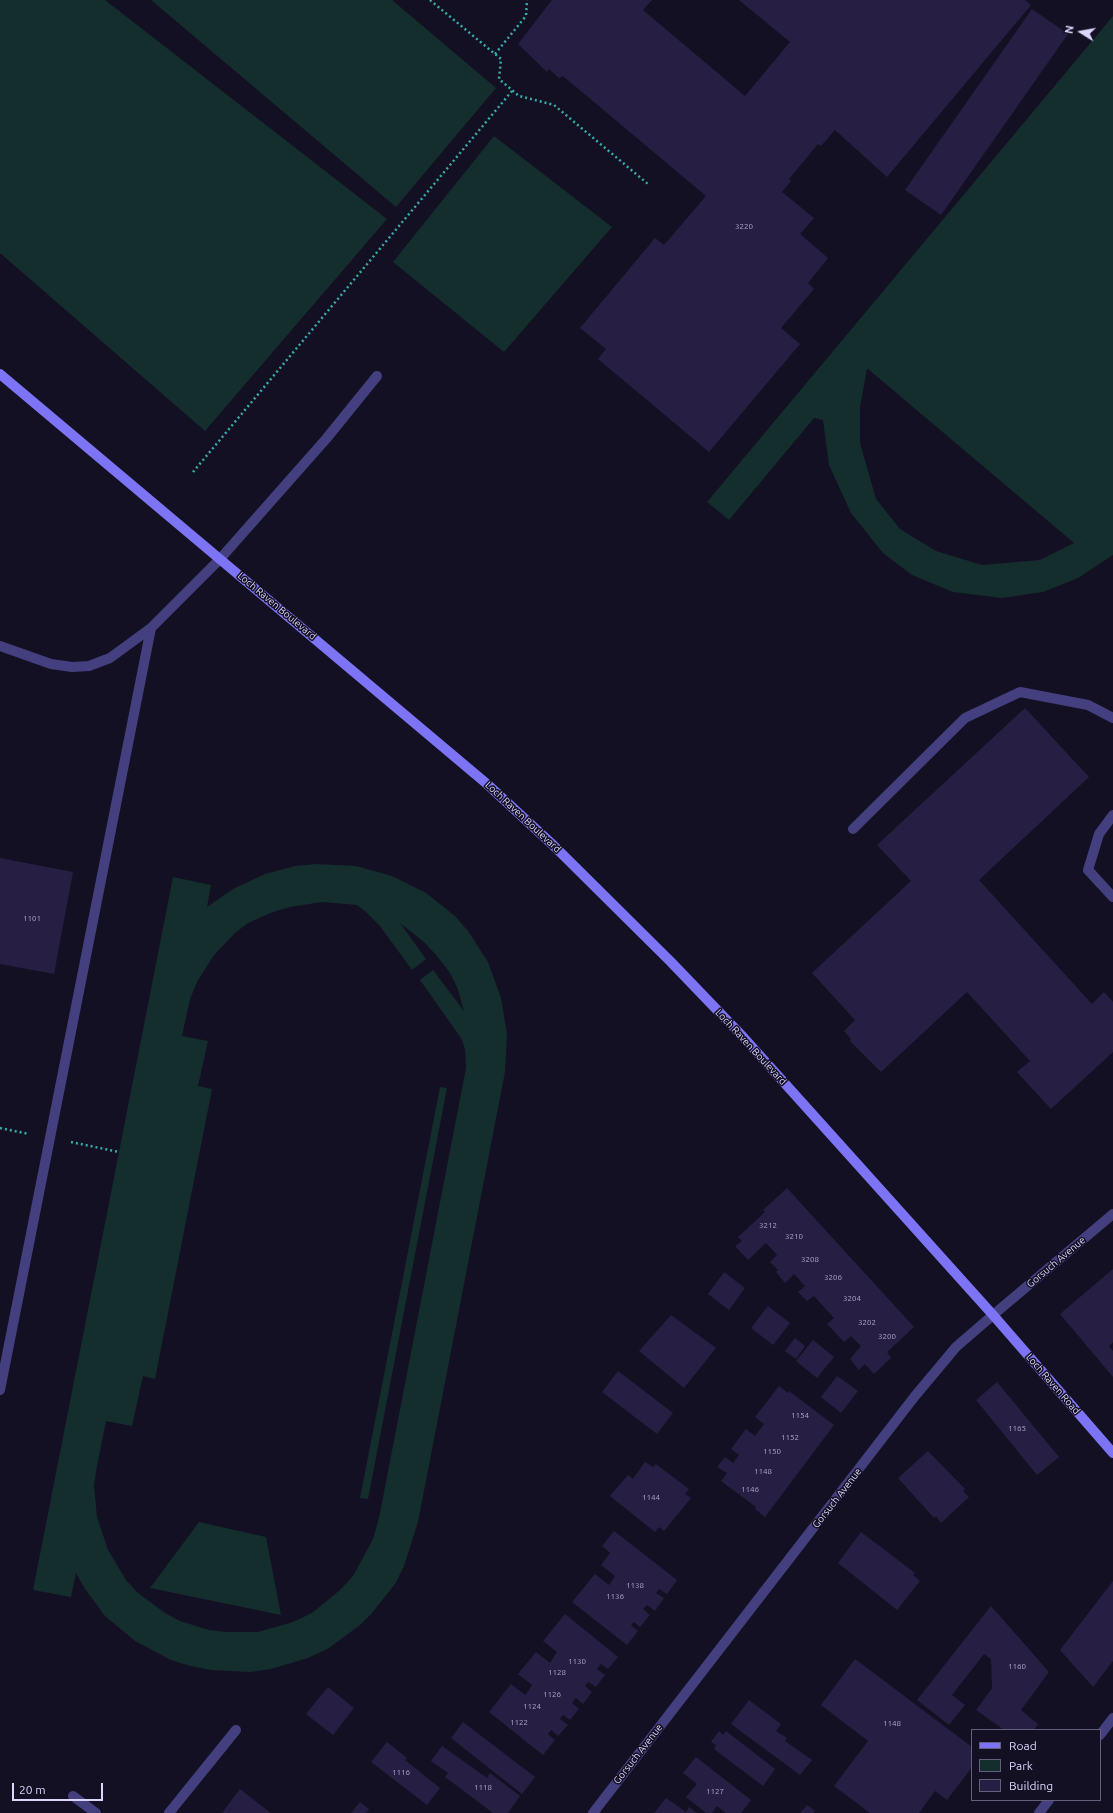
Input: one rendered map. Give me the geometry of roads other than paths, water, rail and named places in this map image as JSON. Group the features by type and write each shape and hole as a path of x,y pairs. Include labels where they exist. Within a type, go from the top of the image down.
{"main road":[{"name":"Loch Raven Boulevard","path":"0,374 487,784 592,883 744,1038 993,1315"},
{"name":"Loch Raven Road","path":"993,1315 1112,1450"}],"street":[{"path":"0,646 52,664 72,667 89,666 110,658 151,628 220,559 326,439 377,376"},
{"path":"0,1390 151,628"},
{"path":"853,829 965,718 1020,692 1088,705 1113,718"},
{"path":"1113,815 1099,834 1088,870 1113,897"},
{"name":"Gorsuch Avenue","path":"593,1813 915,1396 956,1347 1113,1214"},
{"path":"1101,1734 1111,1725"},
{"path":"169,1813 236,1730"},
{"path":"73,1796 96,1813"},
{"path":"1039,1813 1048,1801"}]}
